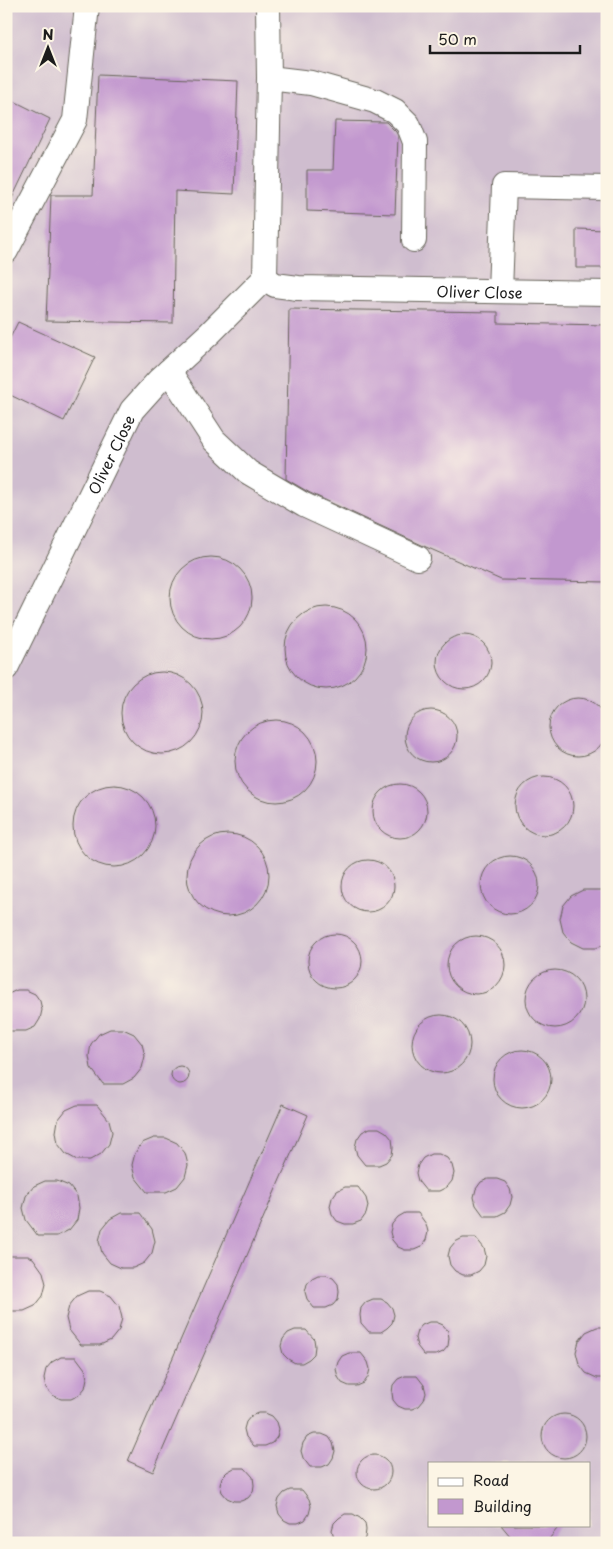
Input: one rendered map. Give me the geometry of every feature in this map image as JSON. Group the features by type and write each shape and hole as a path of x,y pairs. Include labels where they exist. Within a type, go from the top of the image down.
{"street":[{"path":"6,251 75,120 87,6"},
{"path":"265,278 269,78 268,6"},
{"path":"269,78 311,83 375,101 395,111 408,124 415,142 414,240"},
{"path":"500,291 504,186 607,188"},
{"name":"Oliver Close","path":"6,668 132,410 169,371 265,278 275,285 298,288 607,293"},
{"path":"169,371 214,440 248,472 304,505 418,558"}],"shaded area":[{"path":"6,6 607,6 607,1543 6,1543"}],"building":[{"path":"98,75 238,81 234,194 175,191 173,323 46,321 51,195 93,195"},
{"path":"6,97 50,119 6,211"},
{"path":"335,121 386,122 396,132 398,136 395,214 307,211 307,170 333,170"},
{"path":"576,229 607,230 607,268 576,268"},
{"path":"289,309 498,312 498,323 607,325 607,582 501,580 310,493 286,479"},
{"path":"18,322 95,357 64,421 6,393 6,346"},
{"path":"211,557 227,560 240,569 249,582 252,598 249,614 240,627 227,636 211,639 195,636 182,627 173,614 170,598 173,582 182,569 195,560"},
{"path":"326,607 342,610 355,619 364,632 367,648 364,664 355,677 342,686 326,689 310,686 297,677 288,664 285,648 288,632 297,619 310,610"},
{"path":"464,635 483,643 491,662 483,681 464,689 445,681 437,662 445,643"},
{"path":"162,672 178,675 191,684 200,697 203,713 200,729 191,742 178,751 162,754 146,751 133,742 124,729 121,713 124,697 133,684 146,675"},
{"path":"578,698 589,700 599,706 605,716 607,727 605,738 599,748 589,754 578,756 567,754 557,748 551,738 549,727 551,716 557,706 567,700"},
{"path":"426,710 436,710 450,717 457,731 457,741 450,755 436,762 426,762 416,758 409,751 405,741 405,731 409,721 416,714"},
{"path":"276,720 292,723 305,732 314,745 317,761 314,777 305,790 292,799 276,802 260,799 247,790 238,777 235,761 238,745 247,732 260,723"},
{"path":"544,777 555,779 565,785 571,795 573,806 571,817 565,827 555,833 544,835 533,833 523,827 517,817 515,806 517,795 523,785 533,779"},
{"path":"400,784 410,786 419,792 425,801 427,811 425,821 419,830 410,836 400,838 390,836 381,830 375,821 373,811 375,801 381,792 390,786"},
{"path":"114,785 130,788 143,797 152,810 155,826 152,842 143,855 130,864 114,867 98,864 85,855 76,842 73,826 76,810 85,797 98,788"},
{"path":"228,834 244,837 257,846 266,859 269,875 266,891 257,904 244,913 228,916 212,913 199,904 190,891 187,875 190,859 199,846 212,837"},
{"path":"510,856 521,858 534,869 539,885 537,896 526,909 510,914 499,912 486,901 481,885 483,874 494,861"},
{"path":"363,860 373,860 387,867 394,881 394,891 387,905 373,912 363,912 353,908 346,901 342,891 342,881 346,871 353,864"},
{"path":"583,890 607,890 607,943 596,948 583,948 571,942 563,932 560,919 563,906 571,896"},
{"path":"335,934 345,936 354,942 360,951 362,961 360,971 354,980 345,986 335,988 325,986 316,980 310,971 308,961 310,951 316,942 325,936"},
{"path":"476,936 487,938 497,944 503,954 505,965 503,976 497,986 487,992 476,994 465,992 455,986 449,976 447,965 449,954 455,944 465,938"},
{"path":"555,970 566,972 576,978 582,988 584,999 582,1010 576,1020 566,1026 555,1028 544,1026 534,1020 528,1010 526,999 528,988 534,978 544,972"},
{"path":"17,990 26,990 35,994 40,1001 42,1010 40,1019 35,1027 26,1031 6,1031 6,995"},
{"path":"441,1015 452,1017 465,1028 470,1044 468,1055 457,1068 441,1073 430,1071 417,1060 412,1044 414,1033 425,1020"},
{"path":"110,1029 123,1029 134,1034 142,1044 145,1056 142,1068 134,1078 123,1084 103,1084 91,1068 89,1056 91,1044 99,1034"},
{"path":"522,1050 533,1052 546,1063 551,1079 549,1090 538,1103 522,1108 511,1106 498,1095 493,1079 495,1068 506,1055"},
{"path":"180,1066 186,1069 189,1075 186,1081 180,1084 174,1081 171,1075 174,1069"},
{"path":"283,1104 308,1115 153,1472 128,1461"},
{"path":"77,1105 97,1105 109,1120 112,1132 109,1144 101,1154 90,1160 77,1160 66,1154 58,1144 56,1132 58,1120 66,1110"},
{"path":"370,1128 379,1128 392,1139 392,1155 386,1162 379,1165 365,1165 357,1155 355,1147 357,1139 362,1132"},
{"path":"154,1138 166,1138 177,1143 185,1153 188,1165 185,1177 177,1187 166,1192 147,1192 135,1177 132,1165 135,1153 142,1143"},
{"path":"431,1154 439,1154 447,1158 452,1165 454,1173 452,1181 447,1187 439,1191 426,1191 418,1181 416,1173 418,1165 423,1158"},
{"path":"488,1179 497,1179 505,1182 510,1189 512,1197 510,1205 505,1212 497,1216 484,1216 476,1205 474,1197 476,1189 481,1182"},
{"path":"45,1181 57,1181 69,1186 77,1196 79,1208 77,1220 69,1230 57,1236 38,1236 26,1220 23,1208 26,1196 34,1186"},
{"path":"345,1187 358,1187 366,1198 368,1206 366,1214 361,1221 353,1224 337,1221 332,1214 330,1206 332,1198 337,1191"},
{"path":"121,1213 140,1213 152,1229 155,1241 152,1253 144,1263 133,1268 121,1268 110,1263 102,1253 99,1241 102,1229 110,1219"},
{"path":"405,1213 418,1213 426,1224 428,1232 426,1240 421,1247 414,1250 405,1250 398,1247 392,1240 390,1232 392,1224"},
{"path":"463,1238 476,1238 484,1248 486,1256 484,1265 479,1271 471,1275 463,1275 455,1271 450,1265 448,1256 450,1248 455,1242"},
{"path":"6,1256 28,1256 33,1258 43,1272 46,1284 43,1296 35,1306 24,1311 6,1311"},
{"path":"318,1275 326,1275 333,1278 338,1284 338,1299 333,1305 326,1308 314,1308 307,1299 305,1292 307,1284"},
{"path":"88,1291 100,1291 111,1296 119,1306 122,1318 119,1330 111,1340 100,1345 81,1345 69,1330 66,1318 69,1306 77,1296"},
{"path":"373,1299 381,1299 387,1302 392,1308 394,1315 392,1323 381,1332 369,1332 361,1323 361,1308 366,1302"},
{"path":"429,1322 443,1325 448,1331 448,1346 443,1352 436,1355 424,1355 417,1346 415,1338 417,1331 422,1325"},
{"path":"597,1327 607,1327 607,1378 597,1378 586,1373 579,1364 576,1352 579,1341 586,1332"},
{"path":"295,1330 306,1330 314,1339 314,1354 302,1363 295,1363 288,1359 283,1354 281,1346 283,1339 288,1333"},
{"path":"349,1353 361,1353 368,1362 370,1369 364,1383 357,1386 349,1386 342,1383 336,1369 342,1356"},
{"path":"61,1357 76,1357 85,1369 87,1378 85,1388 79,1395 71,1399 61,1399 52,1395 46,1388 44,1378 46,1369 52,1362"},
{"path":"405,1376 417,1376 424,1385 426,1393 424,1400 419,1406 412,1409 398,1406 393,1400 393,1385 398,1379"},
{"path":"258,1413 272,1416 277,1422 279,1429 277,1437 272,1443 265,1446 254,1446 246,1437 244,1429 246,1422 251,1416"},
{"path":"564,1414 576,1418 582,1424 586,1436 582,1448 576,1454 564,1458 552,1454 546,1448 542,1436 546,1424 552,1418"},
{"path":"314,1434 322,1434 329,1437 335,1451 329,1464 322,1467 310,1467 303,1458 301,1451 307,1437"},
{"path":"374,1455 386,1460 391,1472 386,1484 374,1489 362,1484 357,1472 362,1460"},
{"path":"234,1468 245,1468 253,1477 253,1492 248,1498 241,1501 227,1498 222,1492 220,1485 222,1477"},
{"path":"290,1490 302,1490 309,1499 311,1506 305,1520 298,1523 290,1523 284,1520 279,1514 277,1506 279,1499"},
{"path":"345,1514 353,1514 365,1523 365,1538 361,1543 338,1543 334,1538 332,1530 334,1523"},
{"path":"502,1526 559,1526 546,1543 516,1543"}]}
